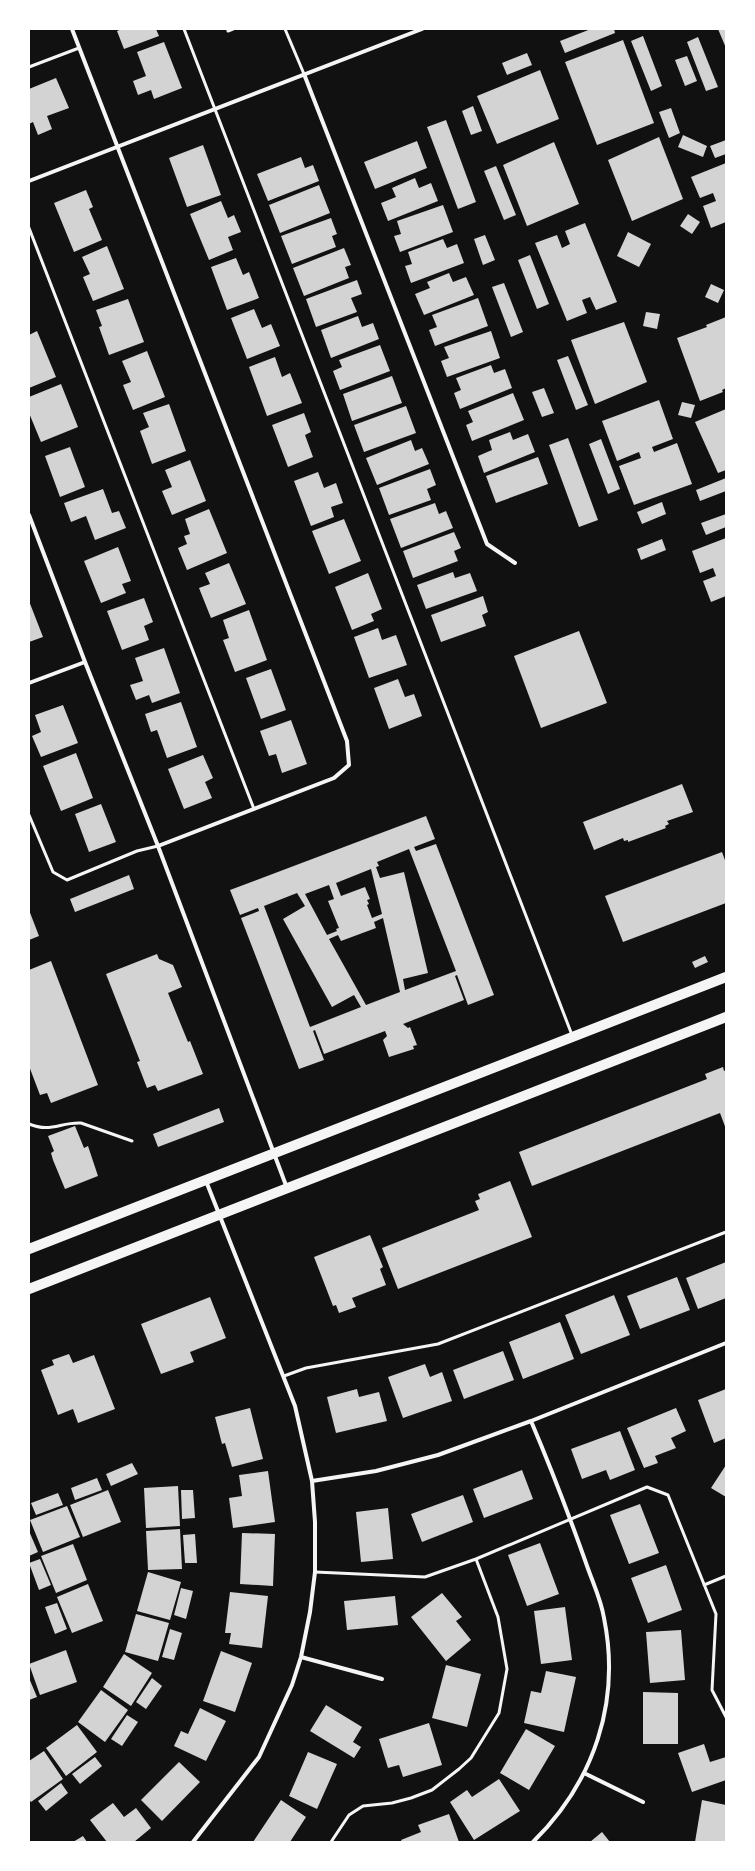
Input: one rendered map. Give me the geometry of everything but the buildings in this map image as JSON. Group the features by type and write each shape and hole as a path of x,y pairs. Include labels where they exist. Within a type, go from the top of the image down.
{"main road":[{"path":"29,1249 726,977"},
{"path":"29,1289 726,1017"}],"street":[{"path":"72,29 347,741 349,765 334,778 158,846"},
{"path":"29,181 422,29"},
{"path":"304,74 487,544 515,563"},
{"path":"29,515 85,662 158,846 287,1188"},
{"path":"29,683 85,662"},
{"path":"193,1842 259,1757 292,1685 310,1612 315,1572 315,1522 312,1481 295,1406 206,1181"},
{"path":"312,1481 376,1471 438,1455 531,1421 726,1343"},
{"path":"531,1421 570,1519 604,1617 610,1675 607,1703 601,1730 584,1773 571,1797 533,1842"},
{"path":"300,1657 382,1679"},
{"path":"584,1773 643,1802"},
{"path":"197,1838 202,1842"}],"lane":[{"path":"184,29 573,1037"},
{"path":"228,29 228,31 233,29"},
{"path":"285,29 304,74"},
{"path":"29,67 79,48"},
{"path":"29,228 254,809"},
{"path":"29,815 53,872 67,880 137,851 158,846"},
{"path":"29,1124 45,1129 72,1122 81,1123 132,1141"},
{"path":"284,1376 306,1368 438,1344 726,1232"},
{"path":"315,1572 425,1577 476,1559 647,1487 668,1495 716,1614 712,1690 726,1717"},
{"path":"331,1842 348,1815 364,1806 392,1803 432,1790 471,1758 499,1713 507,1670 498,1617 476,1559"},
{"path":"704,1584 726,1576"}]}
